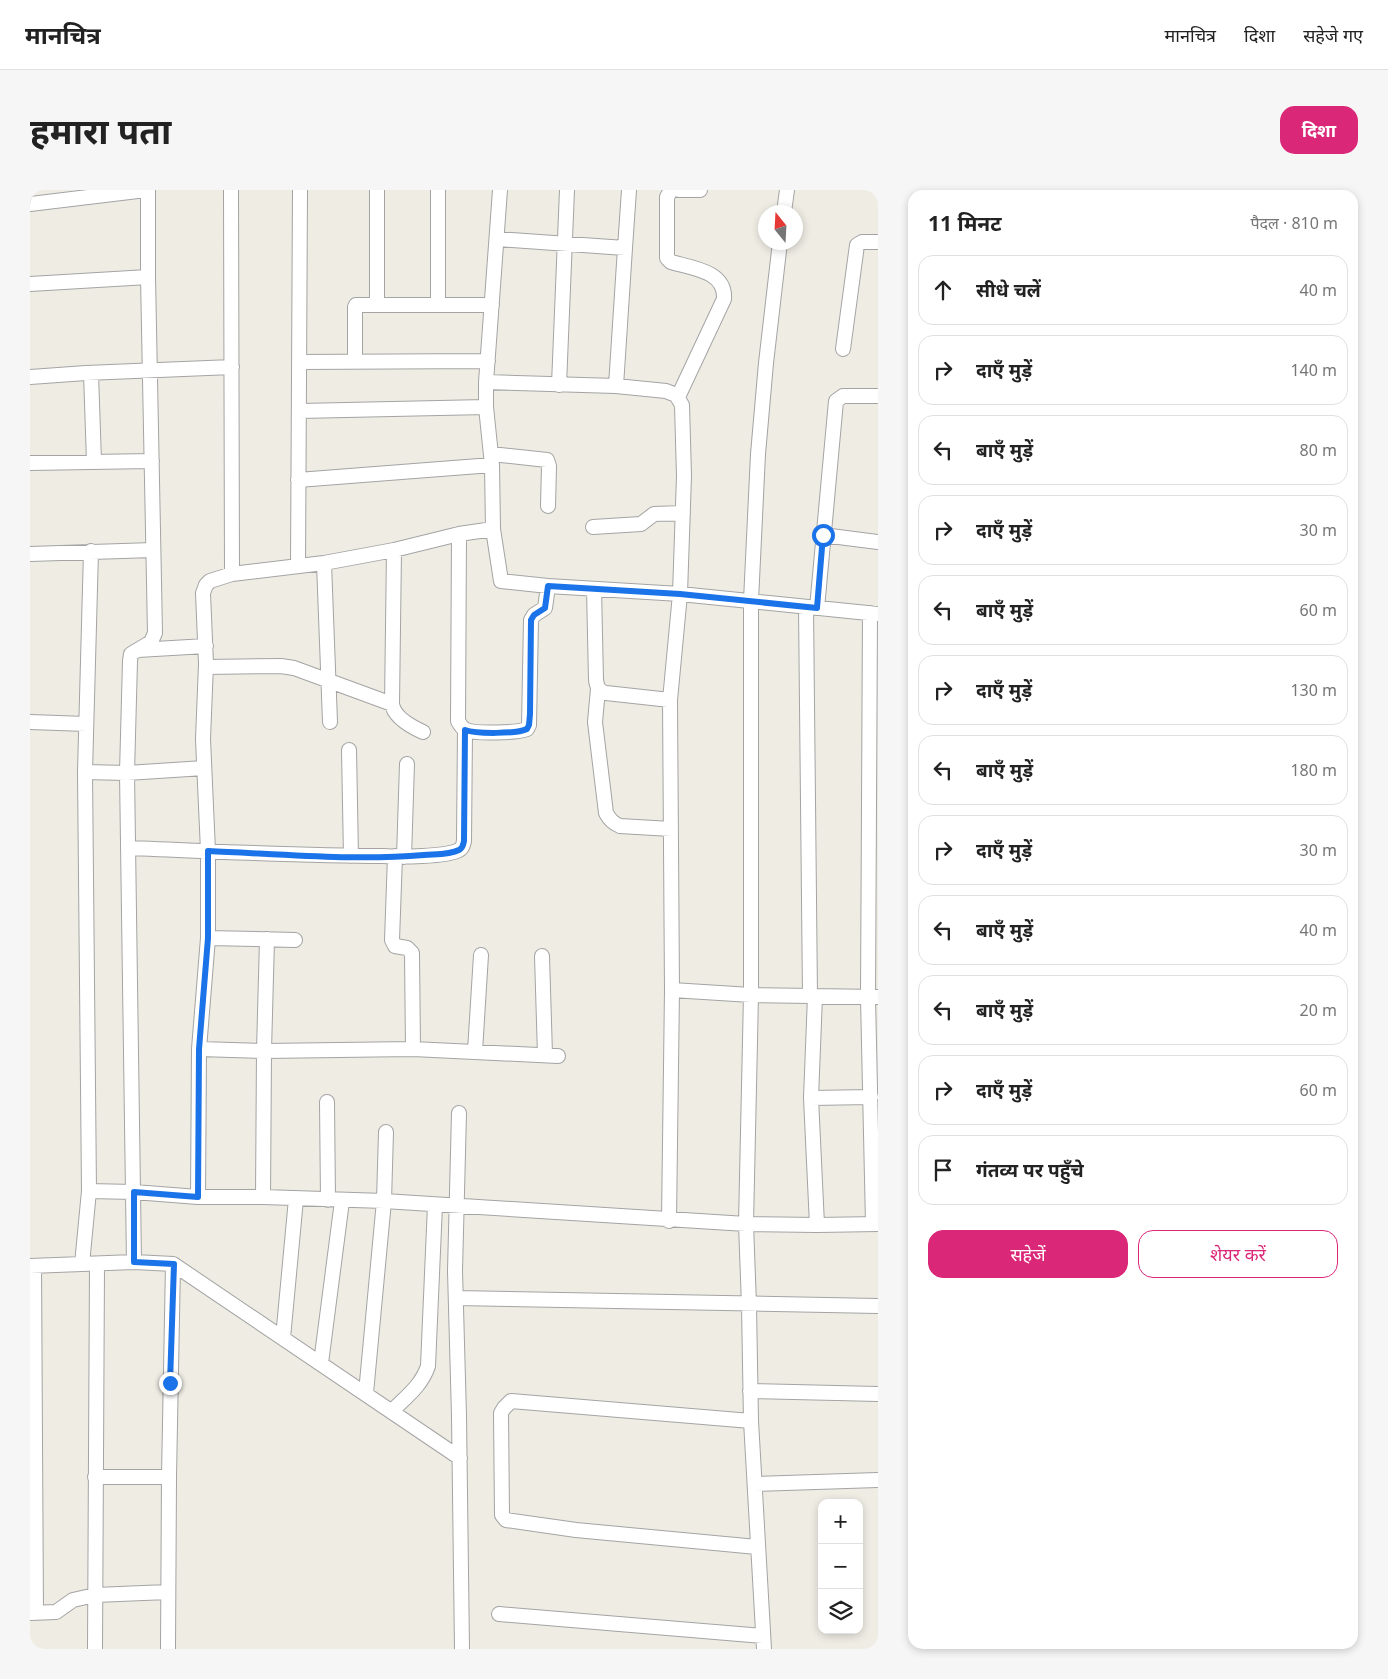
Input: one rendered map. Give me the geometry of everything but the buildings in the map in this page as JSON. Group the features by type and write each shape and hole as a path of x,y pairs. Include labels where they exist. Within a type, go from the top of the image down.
{"street":[{"path":"30,204 147,190 155,634 151,642 131,654 130,661 127,773 134,1262"},
{"path":"231,190 232,574"},
{"path":"298,566 300,190"},
{"path":"378,190 378,305"},
{"path":"438,190 438,305"},
{"path":"89,1191 198,1197 263,1197 384,1202 669,1221 817,1225 876,1223 871,1097 874,614 680,594 548,586 501,581 499,578 493,529 491,459 486,407 486,382 500,190"},
{"path":"559,385 567,190"},
{"path":"616,386 629,190"},
{"path":"671,190 668,197 667,258 671,262 714,275 723,286 724,292 724,299 678,397"},
{"path":"679,190 700,190"},
{"path":"785,205 787,190"},
{"path":"497,239 625,248"},
{"path":"844,349 857,245 862,242 878,242"},
{"path":"499,1614 764,1643 751,1421 746,1224 752,995 751,601 758,454 779,250"},
{"path":"30,284 148,277"},
{"path":"355,362 355,305 492,305"},
{"path":"299,362 488,361"},
{"path":"30,377 91,372 232,367"},
{"path":"91,372 94,462"},
{"path":"486,382 616,386 666,391 676,395 682,405 684,476 680,594 670,700 672,990 669,1221"},
{"path":"817,1225 811,1098 813,996 811,608 823,535 836,401 843,396 878,396"},
{"path":"299,412 486,407"},
{"path":"298,480 491,459 547,460 549,466 548,506"},
{"path":"30,463 152,461"},
{"path":"593,527 641,524 654,514 683,513"},
{"path":"198,1197 199,1049 208,938 208,851 203,739 206,667 204,589 210,581 232,574 324,563 394,550 459,534 493,529"},
{"path":"128,848 400,857 449,853 462,848 464,841 465,730 458,721 459,534"},
{"path":"823,535 878,542"},
{"path":"30,554 153,550"},
{"path":"394,550 392,704 395,713 423,732"},
{"path":"82,1264 89,1191 85,772 90,551"},
{"path":"324,563 330,722"},
{"path":"465,730 520,732 527,729 530,719 531,620 534,615 545,608 548,586"},
{"path":"594,589 596,680 598,689 595,722 606,813 614,824 620,826 671,829"},
{"path":"138,650 206,646"},
{"path":"206,667 281,666 294,668 392,704"},
{"path":"598,689 606,693 670,700"},
{"path":"30,722 86,724"},
{"path":"348,750 351,856"},
{"path":"408,764 392,940 395,946 407,948 412,953 413,1049"},
{"path":"85,772 127,773 204,768"},
{"path":"208,938 296,940"},
{"path":"263,1197 267,939"},
{"path":"475,1051 481,955"},
{"path":"199,1049 264,1051 413,1049 552,1055 542,956"},
{"path":"672,990 752,995 873,998"},
{"path":"811,1098 871,1097"},
{"path":"327,1102 328,1200"},
{"path":"459,1113 455,1271 460,1458 462,1649"},
{"path":"366,1393 384,1202 386,1132"},
{"path":"283,1338 296,1199"},
{"path":"321,1363 342,1200"},
{"path":"392,1411 425,1376 428,1366 435,1205"},
{"path":"168,1592 95,1595 73,1600 56,1612 33,1613 32,1266 97,1265 134,1262 174,1264 460,1458"},
{"path":"168,1649 169,1477 174,1264"},
{"path":"95,1649 97,1265"},
{"path":"456,1298 878,1306"},
{"path":"750,1391 878,1394"},
{"path":"751,1421 510,1401 502,1413 502,1515 506,1520 576,1530 757,1547"},
{"path":"96,1477 169,1477"},
{"path":"755,1484 878,1480"}],"route":[{"path":"170,1383 174,1264 134,1262 134,1192 198,1197 199,1049 208,938 208,851 404,857 458,851 462,848 464,841 465,730 520,732 527,729 530,714 531,620 534,615 545,608 548,586 680,594 817,608 823,535"}]}
